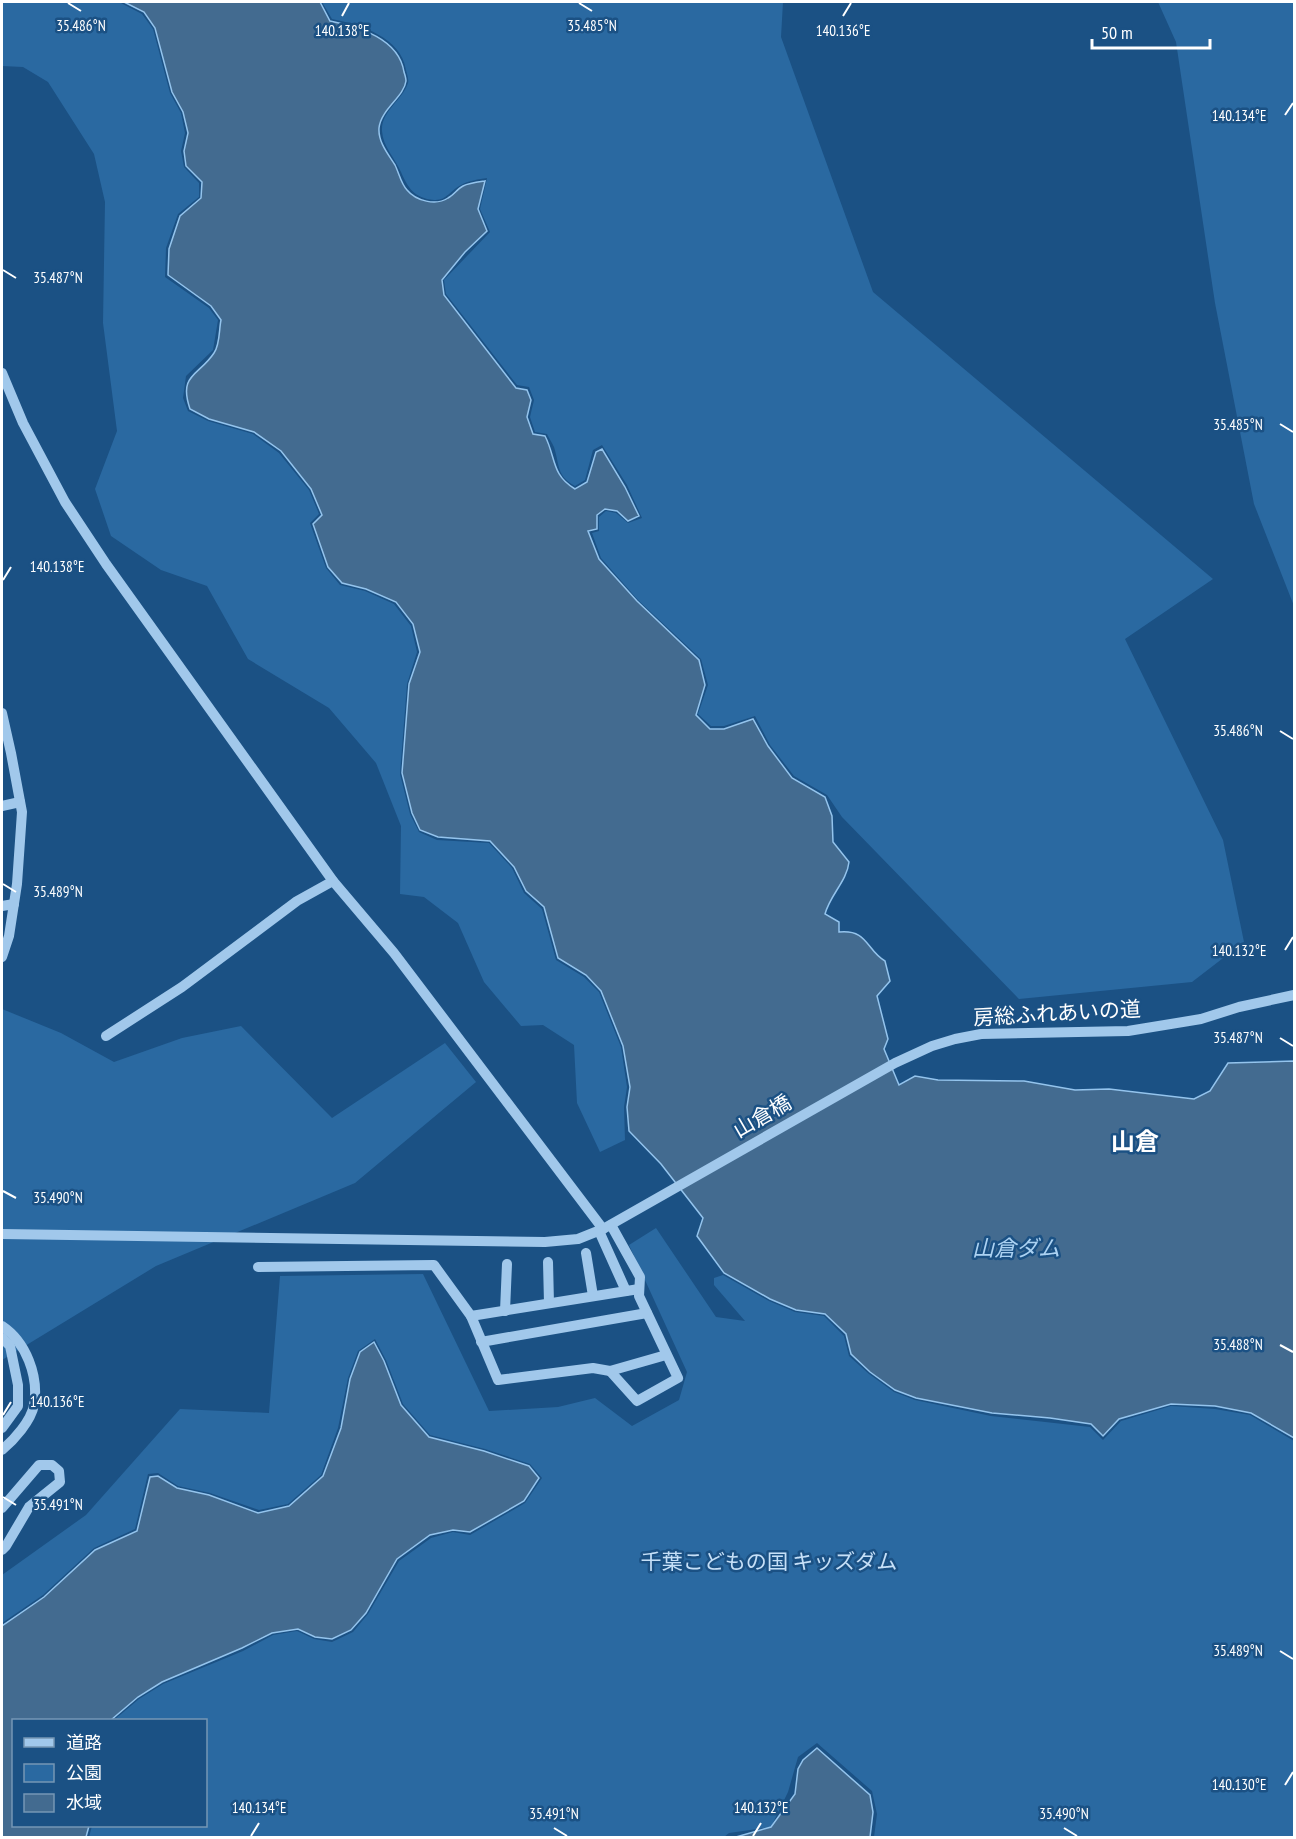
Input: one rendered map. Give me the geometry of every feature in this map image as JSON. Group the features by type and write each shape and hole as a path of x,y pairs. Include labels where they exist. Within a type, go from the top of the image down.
{"street":[{"path":"2,373 23,423 65,502 120,583 333,881 394,953 640,1277 639,1292 678,1378 637,1401 610,1371"},
{"path":"2,713 22,812 14,904 9,936 2,957"},
{"path":"2,806 20,802"},
{"path":"106,1036 182,987 297,901 333,881"},
{"path":"2,906 14,904"},
{"name":"房総ふれあいの道","path":"895,1063 932,1046 973,1036 1128,1031 1201,1019 1239,1007 1294,995"},
{"name":"山倉橋","path":"2,1234 545,1242 578,1239 604,1228 895,1063"},
{"path":"604,1228 626,1291"},
{"path":"586,1253 593,1296"},
{"path":"548,1262 549,1304"},
{"path":"506,1311 507,1264"},
{"path":"258,1267 434,1265 471,1316 498,1380 593,1368 610,1371 666,1355"},
{"path":"471,1316 626,1291 639,1292"},
{"path":"481,1342 647,1313"},
{"path":"2,1326 20,1343 35,1382 34,1407 16,1439 2,1450"},
{"path":"2,1338 10,1346 18,1385 18,1406 2,1428"},
{"path":"2,1508 39,1465 52,1465 59,1472 60,1482 29,1507 2,1550"}],"green space":[{"path":"2,2 119,2 142,14 153,29 170,93 181,113 185,133 181,151 184,167 199,183 199,197 178,214 166,248 165,277 209,308 218,320 213,350 186,376 183,398 188,411 208,421 253,434 279,453 309,490 319,514 310,523 326,568 340,585 365,591 394,604 411,626 417,652 407,684 400,774 410,814 419,832 437,840 489,843 512,868 524,893 542,909 556,960 584,977 599,992 621,1047 627,1087 624,1107 625,1140 600,1152 577,1103 574,1045 543,1025 521,1026 484,982 458,923 424,897 400,894 401,826 376,763 329,708 248,659 207,586 161,570 111,536 95,489 117,431 103,323 105,202 94,154 48,82 23,67 2,66"},
{"path":"322,2 783,2 781,37 873,292 1213,579 1125,639 1223,840 1244,942 1192,982 1019,999 842,817 827,795 794,776 770,745 755,716 724,726 711,726 698,714 708,685 701,659 638,600 601,558 592,533 599,531 599,517 606,511 616,513 628,523 642,518 627,485 602,445 593,450 585,480 575,486 565,478 547,434 535,432 530,417 534,400 529,387 517,385 446,294 444,280 490,232 480,209 487,178 474,180 457,187 438,200 421,197 413,191 406,183 387,147 382,131 388,112 408,83 403,59 388,41 378,34 332,19"},
{"path":"1158,2 1294,2 1294,606 1254,504 1215,303 1176,42"},
{"path":"2,1009 61,1033 114,1062 182,1038 241,1026 332,1118 445,1043 476,1082 355,1183 156,1266 2,1360"},
{"name":"千葉こどもの国 キッズダム","path":"656,1228 716,1317 745,1321 714,1285 714,1278 723,1275 769,1301 795,1312 824,1316 844,1336 849,1356 894,1392 915,1400 991,1416 1090,1427 1103,1440 1121,1421 1171,1406 1215,1409 1250,1415 1294,1441 1294,1837 874,1837 877,1814 872,1791 817,1743 798,1757 788,1792 771,1827 729,1833 724,1837 89,1837 92,1827 207,1827 207,1719 115,1719 139,1699 163,1684 243,1651 273,1635 297,1631 314,1639 332,1642 353,1632 368,1614 399,1561 431,1538 453,1532 470,1535 525,1503 542,1478 530,1464 485,1449 430,1435 403,1404 375,1339 358,1351 348,1378 338,1428 321,1475 288,1504 259,1510 210,1493 178,1486 158,1473 148,1474 135,1529 94,1548 43,1595 2,1623 2,1575 86,1515 180,1409 269,1413 280,1276 423,1274 489,1411 558,1407 595,1398 632,1426 679,1400 687,1372 629,1245"}],"water":[{"name":"山倉ダム","path":"124,2 320,2 330,21 376,36 395,51 401,61 406,81 384,115 379,133 405,188 416,197 438,202 450,197 463,186 485,181 478,209 487,231 465,252 442,280 444,295 516,388 527,390 531,400 527,417 533,434 545,436 558,472 567,484 575,489 587,482 596,452 602,449 625,487 639,516 628,521 617,511 605,509 597,515 597,529 588,531 599,559 637,601 699,660 705,685 696,715 710,729 724,729 753,719 768,746 792,778 825,797 832,816 833,842 849,862 848,869 825,914 839,922 839,932 849,932 861,937 885,961 890,981 877,996 888,1039 884,1049 899,1085 915,1076 938,1080 1024,1081 1075,1090 1109,1089 1194,1099 1210,1091 1228,1063 1294,1061 1294,1438 1251,1413 1215,1406 1171,1404 1119,1419 1103,1436 1091,1424 992,1413 916,1398 895,1390 870,1372 851,1354 846,1334 825,1314 796,1310 770,1299 724,1273 697,1236 703,1218 661,1164 629,1131 627,1107 630,1087 623,1046 601,991 586,975 558,958 544,907 526,891 514,867 490,841 438,837 420,830 412,813 402,773 409,684 420,652 413,624 396,602 366,589 342,583 328,567 313,524 322,515 311,489 281,451 254,432 209,419 190,409 187,397 188,382 216,350 221,320 211,306 168,275 169,249 180,216 201,198 202,182 186,166 184,151 188,133 183,112 172,92 155,28 144,12"},
{"path":"374,1342 401,1405 429,1437 484,1451 529,1466 539,1478 524,1501 470,1532 453,1530 430,1535 397,1559 366,1613 351,1630 332,1639 315,1637 298,1629 272,1633 162,1682 138,1697 112,1719 12,1719 12,1827 89,1827 86,1837 2,1837 2,1626 44,1597 95,1550 137,1531 150,1477 158,1476 177,1488 209,1495 258,1513 289,1506 323,1476 341,1428 350,1379 360,1352"},
{"path":"817,1748 870,1795 873,1812 870,1837 736,1837 771,1827 795,1794 798,1769 803,1760"}],"district":[{"name":"山倉","path":"1135,1141"}]}
